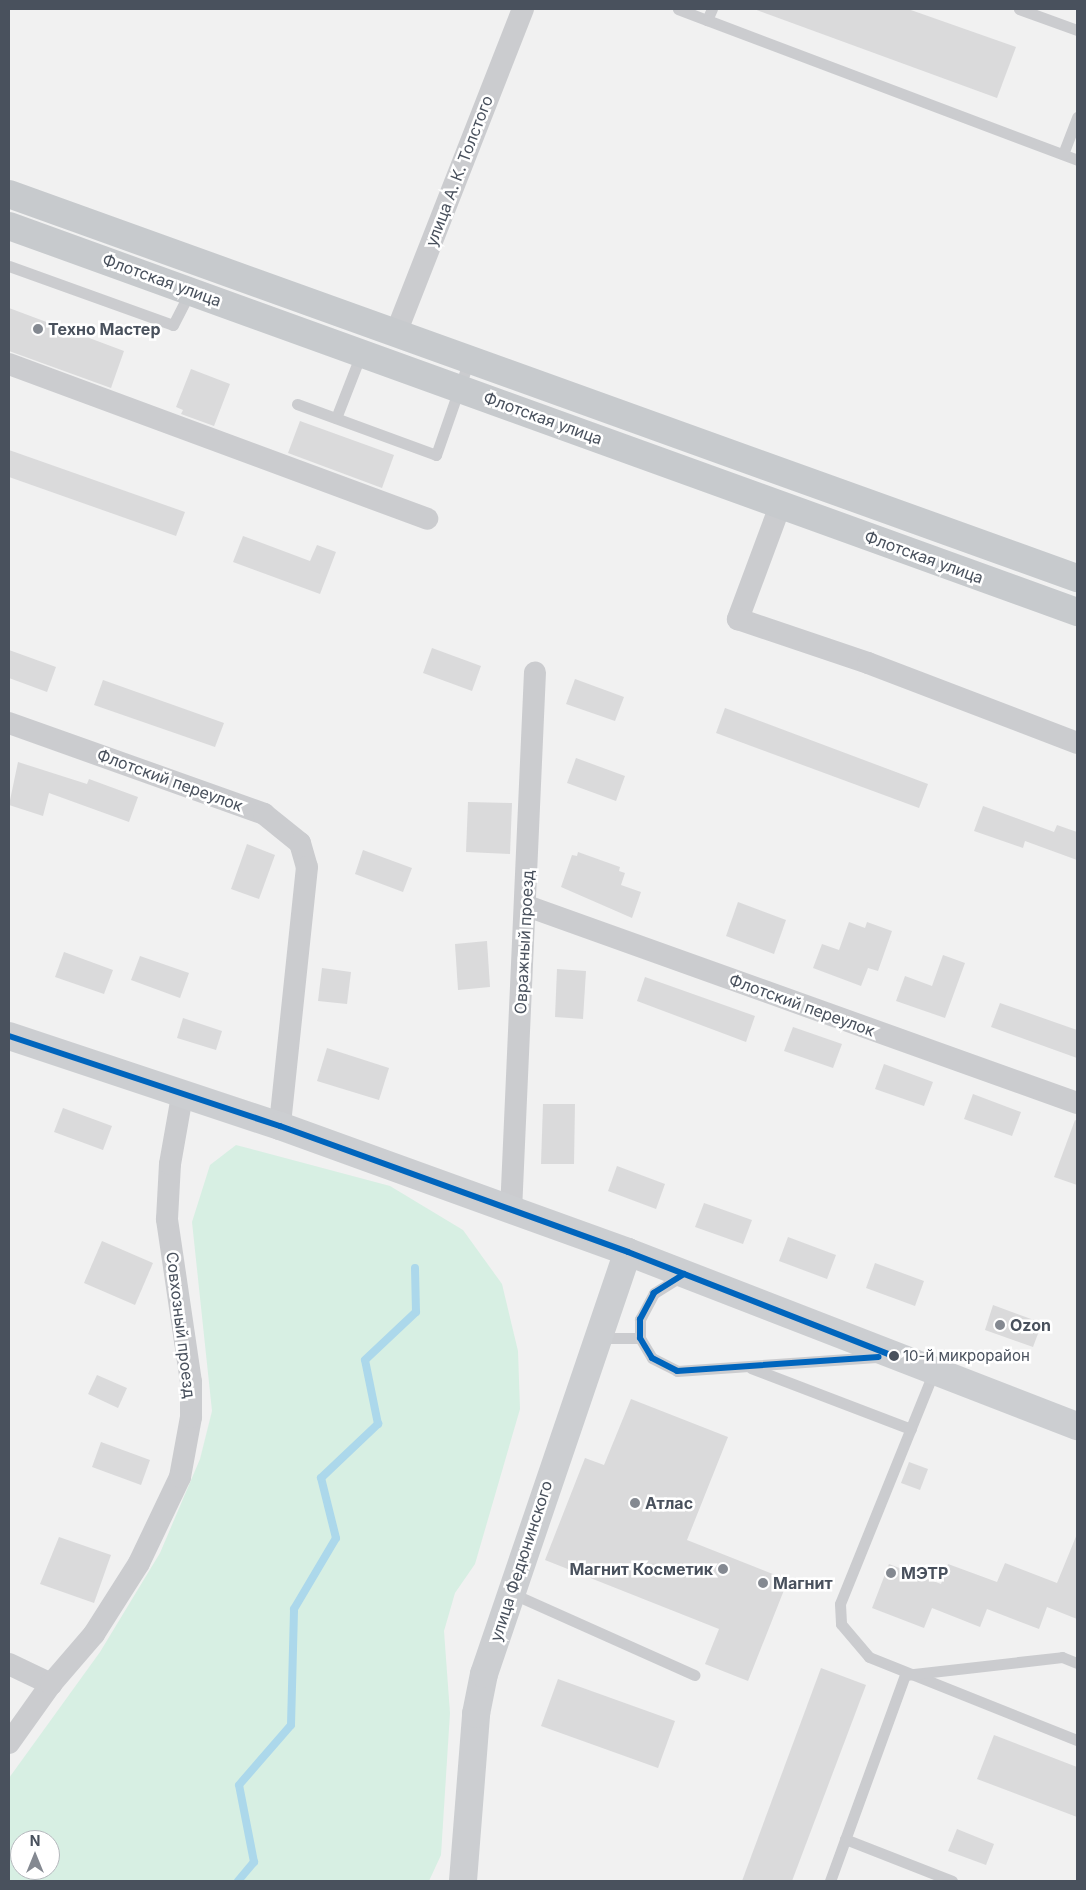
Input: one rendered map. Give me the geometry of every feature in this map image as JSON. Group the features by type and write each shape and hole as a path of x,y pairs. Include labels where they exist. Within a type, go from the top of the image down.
{"main road":[{"name":"Флотская улица","path":"9,194 1077,578"},
{"name":"Флотская улица","path":"9,226 460,387 780,506 1077,612"}],"street":[{"name":"улица А. К. Толстого","path":"396,333 523,9"},
{"path":"9,364 427,519"},
{"path":"780,506 738,619 868,663 1077,743"},
{"name":"Овражный проезд","path":"511,1211 535,673"},
{"name":"Флотский переулок","path":"9,723 264,814 300,843 307,867 280,1126"},
{"name":"Флотский переулок","path":"526,906 1077,1103"},
{"path":"9,1036 182,1096 280,1126 628,1252 1077,1426"},
{"name":"Совхозный проезд","path":"9,1743 51,1684 94,1634 139,1563 180,1477 191,1417 191,1382 167,1219 170,1164 182,1096"},
{"name":"улица Федюнинского","path":"463,1881 476,1714 484,1674 509,1592 596,1338 628,1252"},
{"path":"9,1664 51,1684"}],"lane":[{"path":"678,9 1077,160"},
{"path":"707,20 712,9"},
{"path":"1021,9 1077,30"},
{"path":"1063,154 1077,117"},
{"path":"9,266 173,325 190,290"},
{"path":"336,418 362,352"},
{"path":"297,404 436,455 469,360"},
{"path":"684,1274 654,1293 640,1319 640,1338 652,1358 676,1371 894,1356"},
{"path":"596,1338 640,1338"},
{"path":"748,1366 911,1428"},
{"path":"934,1371 840,1604 841,1624 869,1657 905,1675 1077,1740"},
{"path":"509,1592 694,1675"},
{"path":"905,1675 1062,1657 1077,1663"},
{"path":"830,1881 905,1675"},
{"path":"845,1839 952,1881"}],"green space":[{"path":"236,1145 390,1186 463,1230 502,1284 518,1351 520,1409 475,1564 455,1593 444,1631 450,1713 441,1855 429,1881 9,1881 9,1778 100,1652 160,1553 200,1459 212,1411 192,1222 210,1165"}],"building":[{"path":"754,9 908,9 1016,47 997,98"},
{"name":"Техно Мастер","path":"9,308 124,351 111,388 9,351"},
{"path":"191,369 230,384 214,426 181,414 183,410 176,407"},
{"path":"300,421 394,455 382,488 288,453"},
{"path":"9,450 185,512 176,536 9,477"},
{"path":"243,536 310,561 317,545 336,552 320,594 233,562"},
{"path":"432,648 481,666 472,691 423,673"},
{"path":"9,650 56,667 47,692 9,678"},
{"path":"575,679 624,697 615,721 566,704"},
{"path":"103,680 224,723 215,747 94,705"},
{"path":"725,708 928,784 919,808 716,733"},
{"path":"576,758 625,776 616,801 567,783"},
{"path":"18,762 87,784 89,779 138,797 129,822 49,793 43,816 9,805"},
{"path":"468,802 512,803 510,854 466,852"},
{"path":"983,806 1054,832 1057,825 1077,832 1077,860 1025,841 1023,848 974,831"},
{"path":"247,844 275,855 259,899 231,889"},
{"path":"363,850 412,868 403,892 355,874"},
{"path":"578,852 620,867 619,871 625,873 621,885 641,892 632,918 561,887 572,855 577,856"},
{"path":"738,902 786,920 774,954 726,936"},
{"path":"849,922 865,928 867,922 892,931 878,971 868,968 861,986 813,968 822,944 839,950"},
{"path":"487,941 490,987 458,990 455,944"},
{"path":"64,952 113,970 104,994 55,977"},
{"path":"943,955 965,963 945,1018 896,1001 905,976 932,986"},
{"path":"140,956 189,973 180,998 131,980"},
{"path":"322,968 351,972 347,1004 318,1001"},
{"path":"557,969 586,971 583,1019 555,1017"},
{"path":"645,977 755,1016 746,1042 637,1001"},
{"path":"1000,1003 1077,1030 1077,1058 991,1027"},
{"path":"183,1018 222,1031 216,1050 177,1038"},
{"path":"793,1027 842,1044 833,1068 784,1051"},
{"path":"327,1048 389,1068 379,1100 317,1081"},
{"path":"884,1064 933,1082 924,1106 875,1089"},
{"path":"973,1094 1021,1112 1012,1136 964,1119"},
{"path":"543,1104 575,1104 574,1164 541,1164"},
{"path":"63,1108 112,1126 103,1150 54,1132"},
{"path":"1075,1120 1077,1121 1077,1185 1054,1177"},
{"path":"617,1166 665,1184 656,1209 608,1191"},
{"path":"704,1203 752,1220 743,1244 695,1227"},
{"path":"788,1237 836,1255 827,1279 779,1261"},
{"path":"102,1241 153,1263 135,1305 84,1283"},
{"path":"875,1263 924,1281 915,1306 866,1288"},
{"path":"993,1305 1042,1323 1033,1347 985,1330"},
{"path":"97,1375 127,1388 118,1408 88,1394"},
{"name":"Атлас","path":"631,1399 728,1437 687,1540 788,1580 748,1681 705,1664 719,1629 545,1560 585,1458 604,1465"},
{"path":"101,1442 150,1460 141,1485 92,1467"},
{"path":"909,1462 928,1469 920,1490 901,1483"},
{"path":"1077,1534 1077,1619 1047,1607 1039,1629 987,1609 980,1627 932,1608 924,1628 872,1608 889,1564 941,1584 948,1564 997,1582 1005,1563 1057,1583"},
{"path":"59,1537 111,1555 94,1603 40,1584"},
{"path":"821,1668 866,1685 792,1881 742,1881"},
{"path":"558,1679 675,1721 658,1768 541,1726"},
{"path":"994,1735 1077,1767 1077,1817 977,1779"},
{"path":"957,1829 994,1844 986,1865 948,1851"}],"waterway":[{"path":"238,1881 254,1862 239,1785 291,1725 294,1609 336,1538 321,1478 378,1424 365,1360 416,1312 415,1268"}],"transit line":[{"path":"9,1036 280,1126 628,1252 894,1356"},
{"path":"684,1274 654,1293 640,1319 640,1338 652,1358 677,1371 879,1357"}],"place":[{"name":"Техно Мастер","path":"38,329"},
{"name":"Ozon","path":"1000,1325"},
{"name":"10-й микрорайон","path":"894,1356"},
{"name":"Атлас","path":"635,1503"},
{"name":"Магнит Косметик","path":"723,1569"},
{"name":"МЭТР","path":"891,1573"},
{"name":"Магнит","path":"763,1583"}]}
